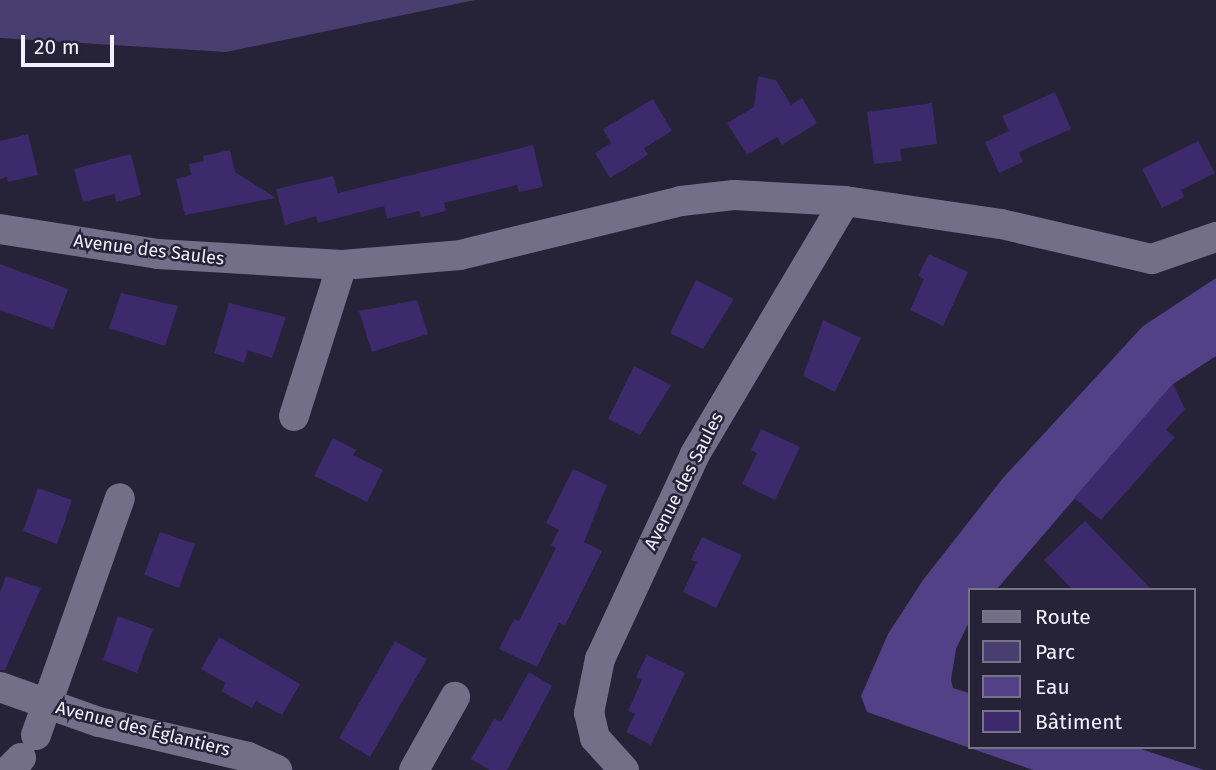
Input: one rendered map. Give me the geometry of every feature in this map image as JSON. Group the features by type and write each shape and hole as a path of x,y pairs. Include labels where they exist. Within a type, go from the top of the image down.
{"street":[{"name":"Avenue des Saules","path":"0,229 158,254 342,265 460,255 636,210 734,195 845,201 1001,224 1152,259 1216,237"},
{"name":"Avenue des Saules","path":"624,770 595,738 589,713 591,688 604,647 695,454 845,201"},
{"path":"294,416 342,265"},
{"name":"Avenue des Églantiers","path":"22,754 47,705 120,498"},
{"name":"Avenue des Églantiers","path":"0,687 47,705 248,757 277,770"},
{"path":"414,770 455,697"}],"green space":[{"path":"0,0 475,0 226,52 0,38"}],"water":[{"path":"1216,278 1216,356 1173,384 998,588 968,588 968,624 956,649 951,680 953,688 968,693 968,747 867,712 861,696 888,634 923,580 1003,478 1143,326"},
{"path":"973,749 1141,749 1204,770 1033,770"}],"building":[{"path":"758,76 776,80 791,105 802,98 817,123 782,145 777,137 747,155 727,123 754,107"},
{"path":"1055,92 1071,129 1019,152 1023,162 999,173 985,142 1009,131 1002,116"},
{"path":"653,99 672,131 644,148 648,155 610,178 595,153 611,143 603,129"},
{"path":"932,103 937,144 900,149 902,161 874,164 867,112"},
{"path":"28,134 38,175 8,182 7,177 0,179 0,141"},
{"path":"1198,141 1215,173 1181,190 1184,197 1162,208 1142,169"},
{"path":"533,145 543,187 519,192 517,185 444,203 446,211 421,217 419,211 387,219 384,206 318,223 316,216 285,225 276,189 333,176 338,193"},
{"path":"230,150 235,172 276,198 185,215 176,179 191,175 189,164 204,161 203,156"},
{"path":"131,154 141,195 116,202 115,194 83,202 74,169"},
{"path":"929,254 968,272 943,326 910,310 924,279 918,276"},
{"path":"0,264 68,289 53,329 0,310"},
{"path":"696,280 734,299 703,349 670,333"},
{"path":"121,293 178,306 165,346 109,328"},
{"path":"417,300 428,334 372,352 359,311"},
{"path":"229,303 286,317 272,358 248,350 244,363 214,353"},
{"path":"823,320 861,338 835,392 803,376"},
{"path":"634,366 671,385 640,435 608,419"},
{"path":"1173,384 1185,409 1166,430 1175,437 1101,520 1074,498"},
{"path":"761,429 800,447 775,500 742,484 757,453 751,450"},
{"path":"333,438 356,450 353,455 383,470 367,502 314,476"},
{"path":"573,469 607,485 584,542 602,551 565,625 559,623 537,667 499,649 514,619 519,621 556,548 551,545 559,530 546,523"},
{"path":"38,488 72,500 57,544 23,531"},
{"path":"1085,521 1150,588 1071,588 1044,560"},
{"path":"160,532 195,544 179,588 144,575"},
{"path":"702,537 742,555 716,608 683,592 697,562 691,560"},
{"path":"6,576 41,588 5,670 0,670 0,592"},
{"path":"118,616 153,629 137,673 103,660"},
{"path":"219,637 300,684 282,715 256,701 252,708 221,691 226,683 201,669"},
{"path":"395,641 427,659 370,757 339,738"},
{"path":"647,655 685,673 651,745 626,732 635,714 628,711 642,680 636,677"},
{"path":"529,672 552,686 507,770 490,770 471,759 494,719 501,722"}]}
